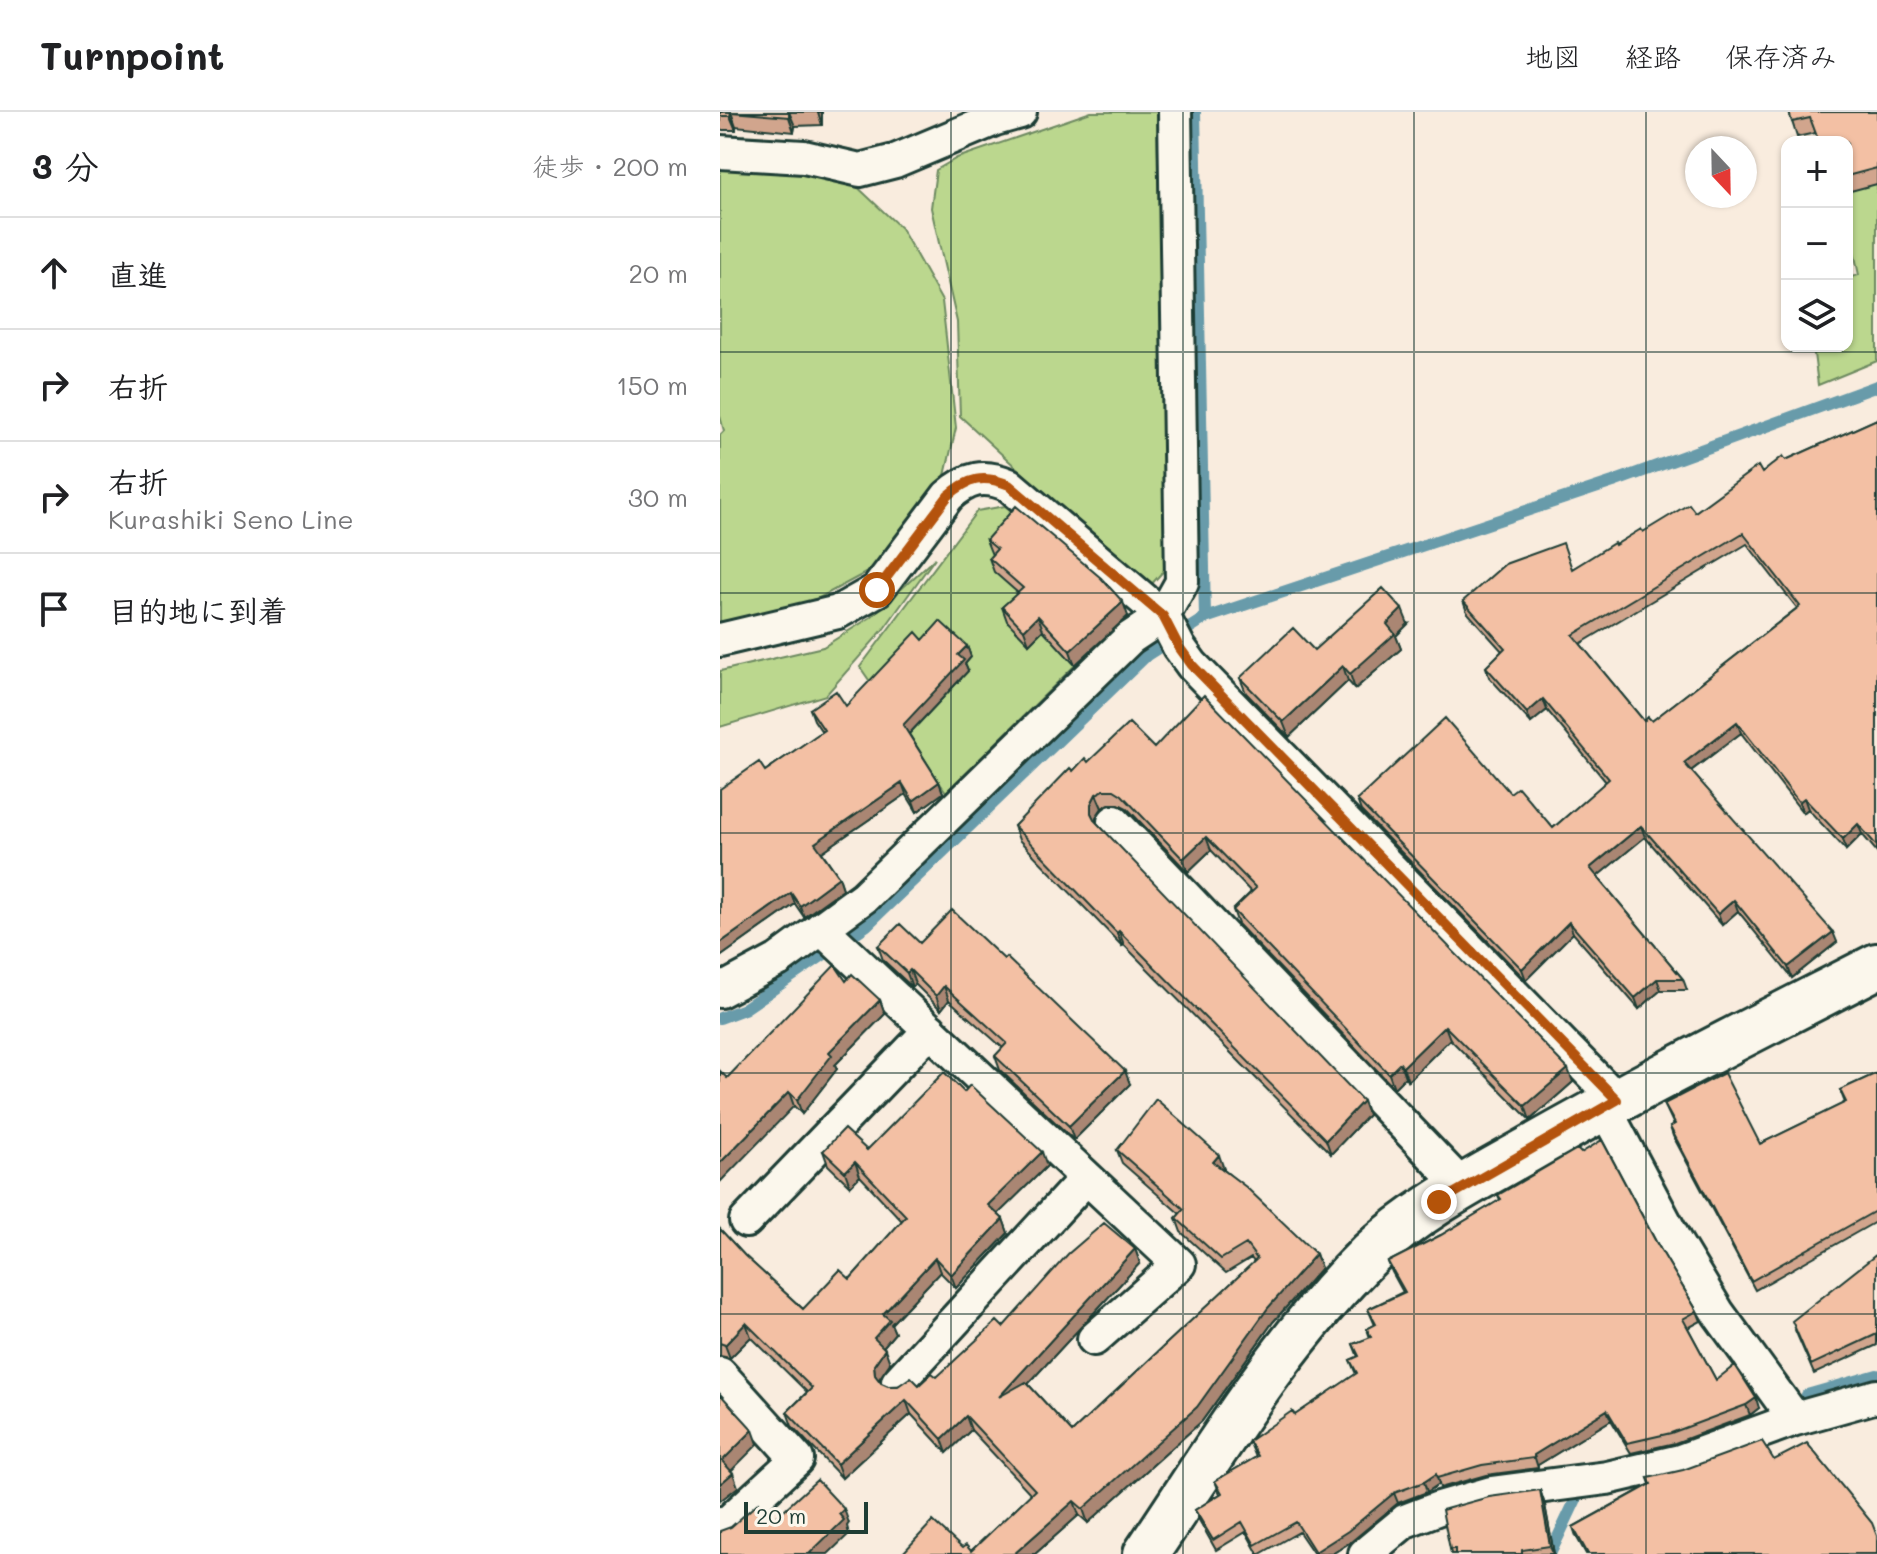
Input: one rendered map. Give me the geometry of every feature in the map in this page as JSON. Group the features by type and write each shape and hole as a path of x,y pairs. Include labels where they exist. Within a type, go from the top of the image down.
{"main road":[{"path":"1146,1554 1253,1396 1315,1312 1374,1251 1439,1202 1610,1103 1877,966"}],"street":[{"path":"720,152 804,157 860,170 895,161 995,119 1020,112"},
{"path":"1170,630 1182,582 1175,112"},
{"path":"720,640 838,612 877,590 948,496 960,485 976,478 994,479 1009,485 1170,630 1192,665 1610,1103 1676,1243 1718,1313 1795,1419"},
{"path":"720,991 778,960 834,940 864,897 1130,638 1170,630"},
{"path":"1114,822 1463,1187"},
{"path":"834,940 1179,1264 1094,1339"},
{"path":"746,1221 930,1030"},
{"path":"898,1382 1086,1178"},
{"path":"720,1374 797,1459 723,1527 720,1523"},
{"path":"1365,1554 1405,1521 1439,1508 1491,1493 1607,1478 1680,1461 1795,1419 1877,1396"}],"green space":[{"path":"1091,112 1157,112 1167,567 1148,588 960,416 957,322 931,208 936,170 957,158"},
{"path":"720,164 762,164 850,180 901,228 942,301 956,428 941,493 884,563 819,598 744,620 720,622 720,435 724,431 720,416"},
{"path":"1877,183 1877,361 1818,385 1814,352 1853,352 1853,276 1859,275 1853,247 1853,188"},
{"path":"1005,506 1119,599 1121,620 946,792 860,667 977,511"},
{"path":"935,558 883,630 826,695 720,727 720,671 823,647 871,617"}],"building":[{"path":"720,112 731,112 730,116 720,116"},
{"path":"731,112 789,112 789,117"},
{"path":"1789,112 1877,112 1877,168 1853,174 1853,136 1817,136 1810,118 1792,122"},
{"path":"1877,419 1877,846 1858,824 1843,839 1804,798 1799,802 1737,722 1684,763 1833,932 1788,967 1734,900 1718,914 1641,826 1590,868 1683,979 1657,979 1635,998 1569,922 1522,969 1357,800 1445,718 1510,793 1518,787 1553,828 1609,779 1543,699 1527,713 1486,667 1505,648 1463,601 1505,564 1563,543 1572,569 1689,504 1695,512 1758,466 1762,473 1783,456 1786,460","holes":["1743,533 1800,606 1652,721 1648,717 1644,721 1573,635"]},
{"path":"1016,506 1101,578 1123,602 1070,651 1038,616 1024,630 1002,607 1023,588 989,558 997,549 986,540"},
{"path":"1383,588 1402,609 1387,624 1395,634 1350,674 1343,666 1283,722 1240,678 1293,628 1314,650"},
{"path":"940,621 967,646 958,655 964,660 903,725 939,782 913,801 902,783 815,843 839,877 800,906 791,893 720,943 720,789 759,762 765,771 824,730 810,709 836,691 846,706 916,632 923,640"},
{"path":"1204,695 1568,1069 1525,1106 1445,1026 1403,1067 1400,1063 1389,1074 1233,910 1256,888 1206,837 1183,859 1122,795 1114,790 1096,794 1091,804 1095,821 1363,1101 1326,1140 1014,826 1070,768 1073,771 1085,758 1088,762 1129,723 1154,748"},
{"path":"952,910 1125,1071 1069,1126 995,1056 1007,1043 944,986 936,996 910,970 907,973 878,946 900,924 920,943"},
{"path":"835,965 846,981 852,974 880,1000 829,1052 832,1055 797,1100 789,1092 720,1163 720,1071 727,1078"},
{"path":"944,1072 964,1092 970,1085 1042,1152 988,1205 1003,1219 951,1275 935,1258 883,1314 890,1320 874,1338 885,1349 874,1365 875,1375 881,1383 898,1386 911,1377 919,1385 932,1373 937,1377 997,1321 1003,1327 1068,1254 1104,1223 1135,1249 999,1397 1026,1382 1072,1432 1257,1259 1246,1244 1221,1259 1176,1218 1184,1209 1117,1150 1156,1099 1219,1155 1213,1162 1246,1187 1316,1254 1268,1308 1197,1407 1083,1509 1074,1501 1014,1554 902,1554 933,1521 962,1548 966,1545 971,1551 1035,1490 966,1416 942,1439 906,1400 837,1464 787,1412 812,1388 746,1323 725,1345 720,1343 720,1229 803,1309 840,1270 850,1279 906,1216 855,1162 845,1172 823,1151 844,1129 867,1150"},
{"path":"1724,1073 1760,1144 1846,1102 1840,1090 1877,1073 1877,1210 1751,1281 1670,1127 1675,1124 1664,1104"},
{"path":"1602,1140 1697,1311 1683,1319 1716,1380 1735,1365 1756,1398 1746,1405 1671,1433 1627,1443 1607,1410 1534,1455 1534,1458 1482,1465 1437,1478 1436,1474 1394,1493 1348,1531 1315,1552 1296,1522 1255,1545 1242,1522 1213,1540 1195,1510 1222,1493 1215,1481 1258,1456 1249,1441 1292,1411 1295,1415 1357,1373 1350,1360 1359,1356 1353,1344 1371,1337 1367,1329 1376,1324 1368,1309 1405,1292 1388,1262 1441,1235 1501,1199 1498,1195 1577,1149 1581,1153"},
{"path":"1877,1254 1877,1334 1811,1365 1792,1321"},
{"path":"720,1394 753,1430 722,1461 733,1473 720,1484"},
{"path":"1762,1441 1774,1460 1807,1443 1872,1523 1877,1536 1877,1554 1588,1554 1573,1527 1651,1484 1648,1478 1683,1470"},
{"path":"817,1480 844,1509 839,1514 844,1520 809,1554 720,1554 720,1531 731,1527 759,1502 774,1519"},
{"path":"1540,1490 1550,1546 1522,1550 1522,1554 1455,1554 1455,1549 1450,1549 1442,1510 1489,1497"}],"waterway":[{"path":"1195,112 1205,618"},
{"path":"720,1018 744,1009 867,925 1147,655 1205,618 1613,482 1877,386"},
{"path":"1807,1395 1877,1375"},
{"path":"1550,1554 1577,1497"}],"route":[{"path":"877,590 948,496 960,485 976,478 994,479 1009,485 1163,616 1192,665 1617,1100 1439,1202"}]}
